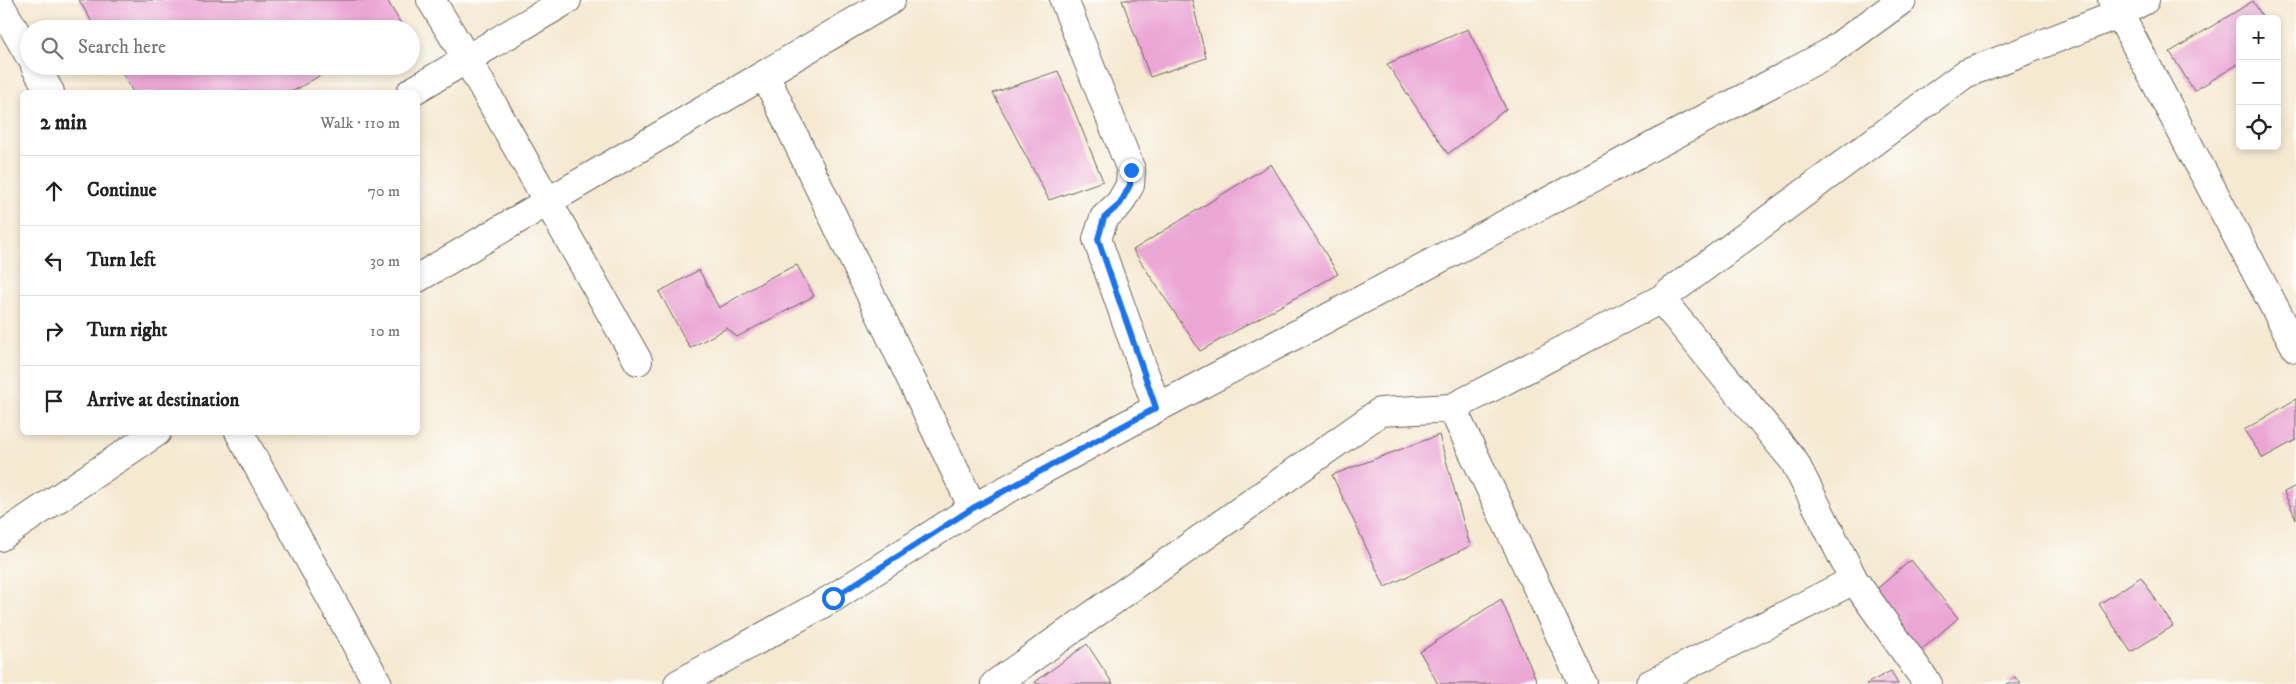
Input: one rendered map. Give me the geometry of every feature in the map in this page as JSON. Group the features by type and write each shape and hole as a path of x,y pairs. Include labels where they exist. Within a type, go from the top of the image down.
{"street":[{"path":"431,0 467,59 638,362"},
{"path":"414,90 567,0"},
{"path":"420,277 890,0"},
{"path":"1064,0 1131,170 1130,185 1120,204 1104,218 1098,239 1156,408"},
{"path":"678,684 833,598 973,508 1156,408 1829,54 1902,0"},
{"path":"995,684 1380,412 1452,408 1661,299 1965,74 2115,7 2145,0"},
{"path":"0,5 20,39"},
{"path":"2115,7 2296,348"},
{"path":"40,75 49,90"},
{"path":"765,75 973,508"},
{"path":"1661,299 1794,461 1854,580 1928,684"},
{"path":"1452,408 1584,684"},
{"path":"0,537 153,435"},
{"path":"241,435 378,684"},
{"path":"1650,684 1854,580"}],"building":[{"path":"79,0 387,0 399,20 91,20"},
{"path":"1122,0 1192,0 1206,58 1150,77"},
{"path":"2253,1 2262,15 2236,15 2236,65 2194,91 2170,52"},
{"path":"1468,29 1506,109 1448,154 1387,64"},
{"path":"1058,71 1103,181 1049,200 993,93"},
{"path":"123,75 321,75 295,90 132,90"},
{"path":"1271,164 1338,274 1200,351 1133,250"},
{"path":"797,265 814,296 737,337 727,328 690,348 659,292 699,270 719,308 771,277"},
{"path":"2296,399 2296,440 2263,458 2244,430"},
{"path":"1439,435 1470,546 1385,587 1332,475"},
{"path":"2296,486 2296,519 2284,492"},
{"path":"1911,560 1958,618 1920,651 1872,593"},
{"path":"2141,577 2173,626 2131,652 2099,604"},
{"path":"1501,599 1538,684 1438,684 1420,652"},
{"path":"1087,644 1113,684 1037,684 1035,682"},
{"path":"1891,671 1898,684 1866,684"},
{"path":"2015,677 2021,684 2007,684"}],"route":[{"path":"833,598 973,508 1156,408 1098,239 1104,218 1120,204 1130,185 1131,170"}]}
